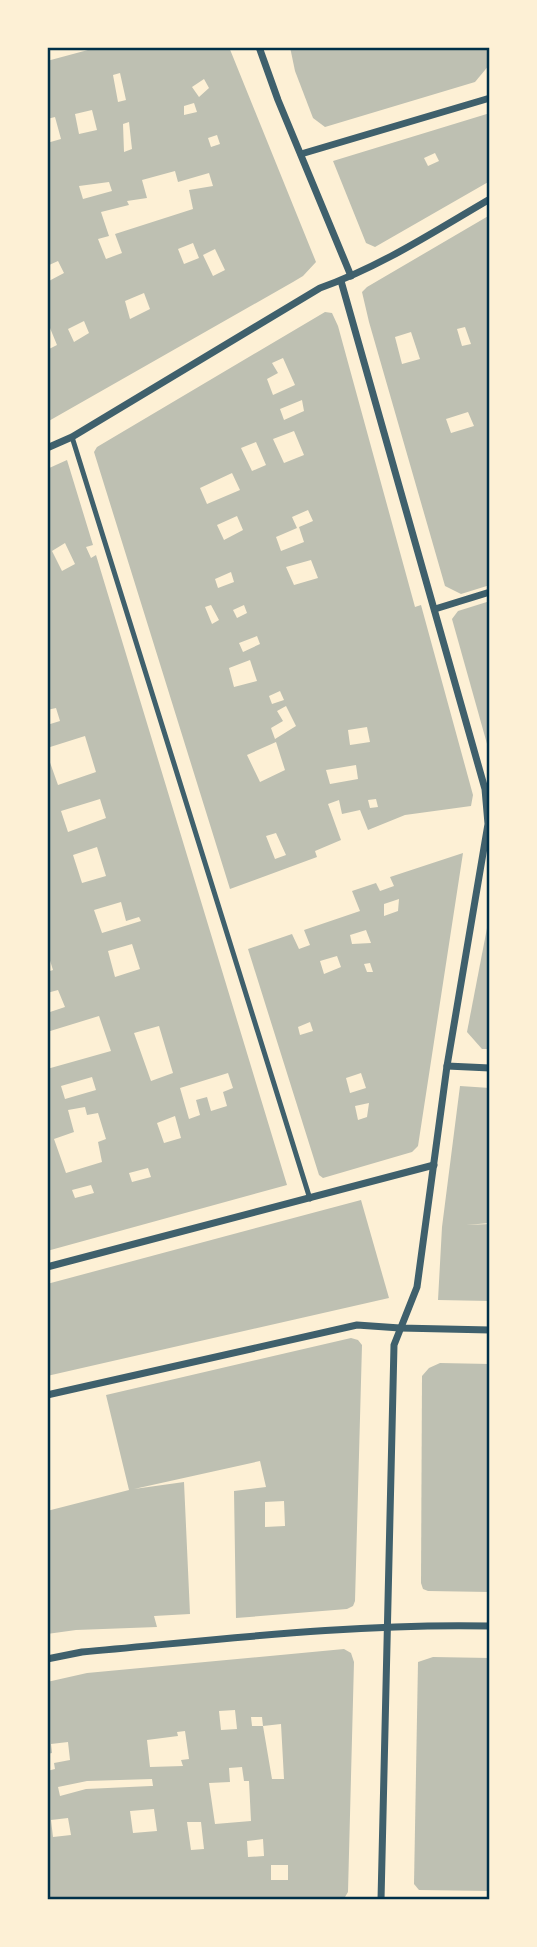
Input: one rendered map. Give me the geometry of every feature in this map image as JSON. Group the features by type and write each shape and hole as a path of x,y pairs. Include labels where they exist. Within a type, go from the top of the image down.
{"street":[{"path":"259,47 351,276"},
{"path":"301,154 490,98"},
{"path":"47,448 72,436 320,288 351,276 490,199"},
{"path":"341,281 485,789 489,824 447,1066 417,1287 394,1345 381,1900"},
{"path":"435,609 490,592"},
{"path":"447,1066 490,1068"},
{"path":"47,1267 434,1165"},
{"path":"47,1395 357,1325 490,1330"},
{"path":"47,1660 82,1651 387,1626 490,1626"}],"lane":[{"path":"72,436 310,1199"}],"building":[{"path":"99,47 229,47 316,262 293,282 47,422 47,350 57,345 50,328 47,329 47,282 64,273 58,261 47,266 47,143 61,139 55,117 47,119 47,61","holes":["120,73 126,100 118,102 113,75","204,79 209,88 199,97 192,87","194,103 197,112 184,115 184,106","92,110 97,130 79,134 75,114","129,122 132,149 124,152 123,124","217,135 220,144 211,147 208,138","175,171 178,182 209,173 213,186 189,190 193,209 115,234 122,253 106,259 98,239 109,236 101,212 129,205 127,201 147,198 142,180","109,182 112,191 83,199 79,186","193,243 199,258 184,264 178,249","215,249 225,270 213,276 203,255","144,293 150,309 130,319 125,301","84,321 89,333 74,342 68,329"]},
{"path":"290,47 488,47 490,64 475,82 325,127 313,118 295,71"},
{"path":"490,113 490,181 375,247 366,243 333,161","holes":["435,153 439,161 428,166 424,158"]},
{"path":"490,215 490,585 461,594 445,586 369,322 362,292","holes":["465,327 471,344 462,346 457,329","411,332 420,359 402,364 395,337","468,412 474,426 451,433 446,419"]},
{"path":"325,312 332,313 338,326 415,607 421,605 473,795 471,806 405,815 368,830 360,810 342,814 339,800 328,804 341,840 315,851 317,857 230,889 94,452 97,447","holes":["283,358 295,385 273,395 267,379 278,373 272,363","302,400 304,411 284,420 280,409","294,431 304,455 284,463 273,439","256,442 266,465 252,471 241,448","232,473 240,490 207,504 200,488","308,510 313,521 299,527 304,542 281,551 276,537 297,528 292,517","237,516 243,530 224,540 217,525","311,560 318,578 294,585 286,567","231,572 234,582 218,588 215,579","211,605 219,620 212,624 205,607","244,605 247,613 237,618 233,610","257,636 260,644 243,652 239,643","250,660 257,681 234,687 229,668","280,691 284,700 272,704 269,696","286,706 296,726 275,739 271,728 283,721 277,711","367,727 370,742 350,745 348,730","276,742 285,770 260,782 247,755","356,765 358,779 330,784 326,770","376,799 378,807 370,808 368,800","276,833 286,855 275,859 266,836"]},
{"path":"67,460 93,545 86,547 91,558 96,555 287,1185 47,1251 47,1069 111,1051 99,1016 47,1032 47,1013 65,1007 58,990 47,993 47,972 53,970 47,951 47,754 58,785 96,772 85,736 47,748 47,725 60,721 56,708 47,710 47,469","holes":["65,543 75,564 62,571 52,551","100,799 106,818 68,832 61,811","97,847 106,876 82,883 73,855","121,902 126,921 139,917 141,921 102,933 94,910","132,944 140,969 115,977 108,951","159,1026 173,1073 151,1081 134,1033","228,1073 233,1088 223,1092 227,1106 211,1111 207,1097 196,1100 200,1115 189,1119 180,1088","92,1077 96,1090 65,1099 61,1086","85,1107 87,1115 98,1113 106,1139 98,1142 102,1162 66,1173 54,1139 74,1132 68,1110","175,1116 181,1138 164,1143 157,1123","148,1168 151,1177 132,1182 129,1173","91,1185 94,1193 75,1198 72,1190"]},
{"path":"490,601 489,751 452,619 458,611"},
{"path":"463,853 418,1146 412,1152 323,1178 319,1175 248,949 292,934 299,949 310,945 304,930 360,911 352,891 376,883 380,891 394,886 390,877","holes":["399,899 398,911 384,916 384,904","366,930 371,943 352,944 350,935","337,956 341,967 324,974 320,961","370,963 373,972 367,972 364,964","310,1022 313,1031 300,1035 298,1027","361,1073 366,1088 350,1093 346,1078","369,1103 367,1117 358,1120 355,1106"]},
{"path":"488,923 490,1049 482,1049 467,1032"},
{"path":"460,1086 490,1088 490,1223 466,1225 490,1224 490,1301 438,1300 442,1227"},
{"path":"361,1200 389,1298 47,1376 47,1284"},
{"path":"351,1338 358,1340 362,1345 353,1606 347,1609 236,1618 234,1491 266,1487 260,1461 134,1489 184,1482 190,1614 154,1616 157,1627 76,1630 47,1634 47,1511 129,1490 106,1395","holes":["284,1501 285,1526 265,1527 265,1502"]},
{"path":"440,1363 490,1364 490,1592 428,1591 423,1589 421,1583 422,1376 429,1368"},
{"path":"344,1649 351,1653 354,1662 348,1892 345,1897 341,1900 47,1900 47,1771 55,1769 54,1763 70,1760 68,1742 51,1744 52,1753 47,1754 47,1682 87,1673","holes":["235,1710 237,1729 221,1730 219,1711","251,1717 262,1717 263,1726 252,1726","281,1724 284,1779 272,1779 263,1726","185,1731 189,1759 181,1760 183,1766 150,1767 147,1740 178,1736 177,1732","242,1767 244,1781 249,1781 251,1821 215,1824 209,1783 230,1782 229,1768","152,1779 153,1786 86,1789 60,1796 58,1787 87,1781","154,1809 157,1831 133,1833 130,1811","68,1818 71,1835 53,1837 51,1820","187,1822 201,1822 204,1849 191,1850","263,1839 264,1856 248,1857 247,1841","271,1865 288,1865 288,1880 271,1880"]},
{"path":"433,1657 490,1658 490,1891 419,1890 414,1884 418,1662"}]}
